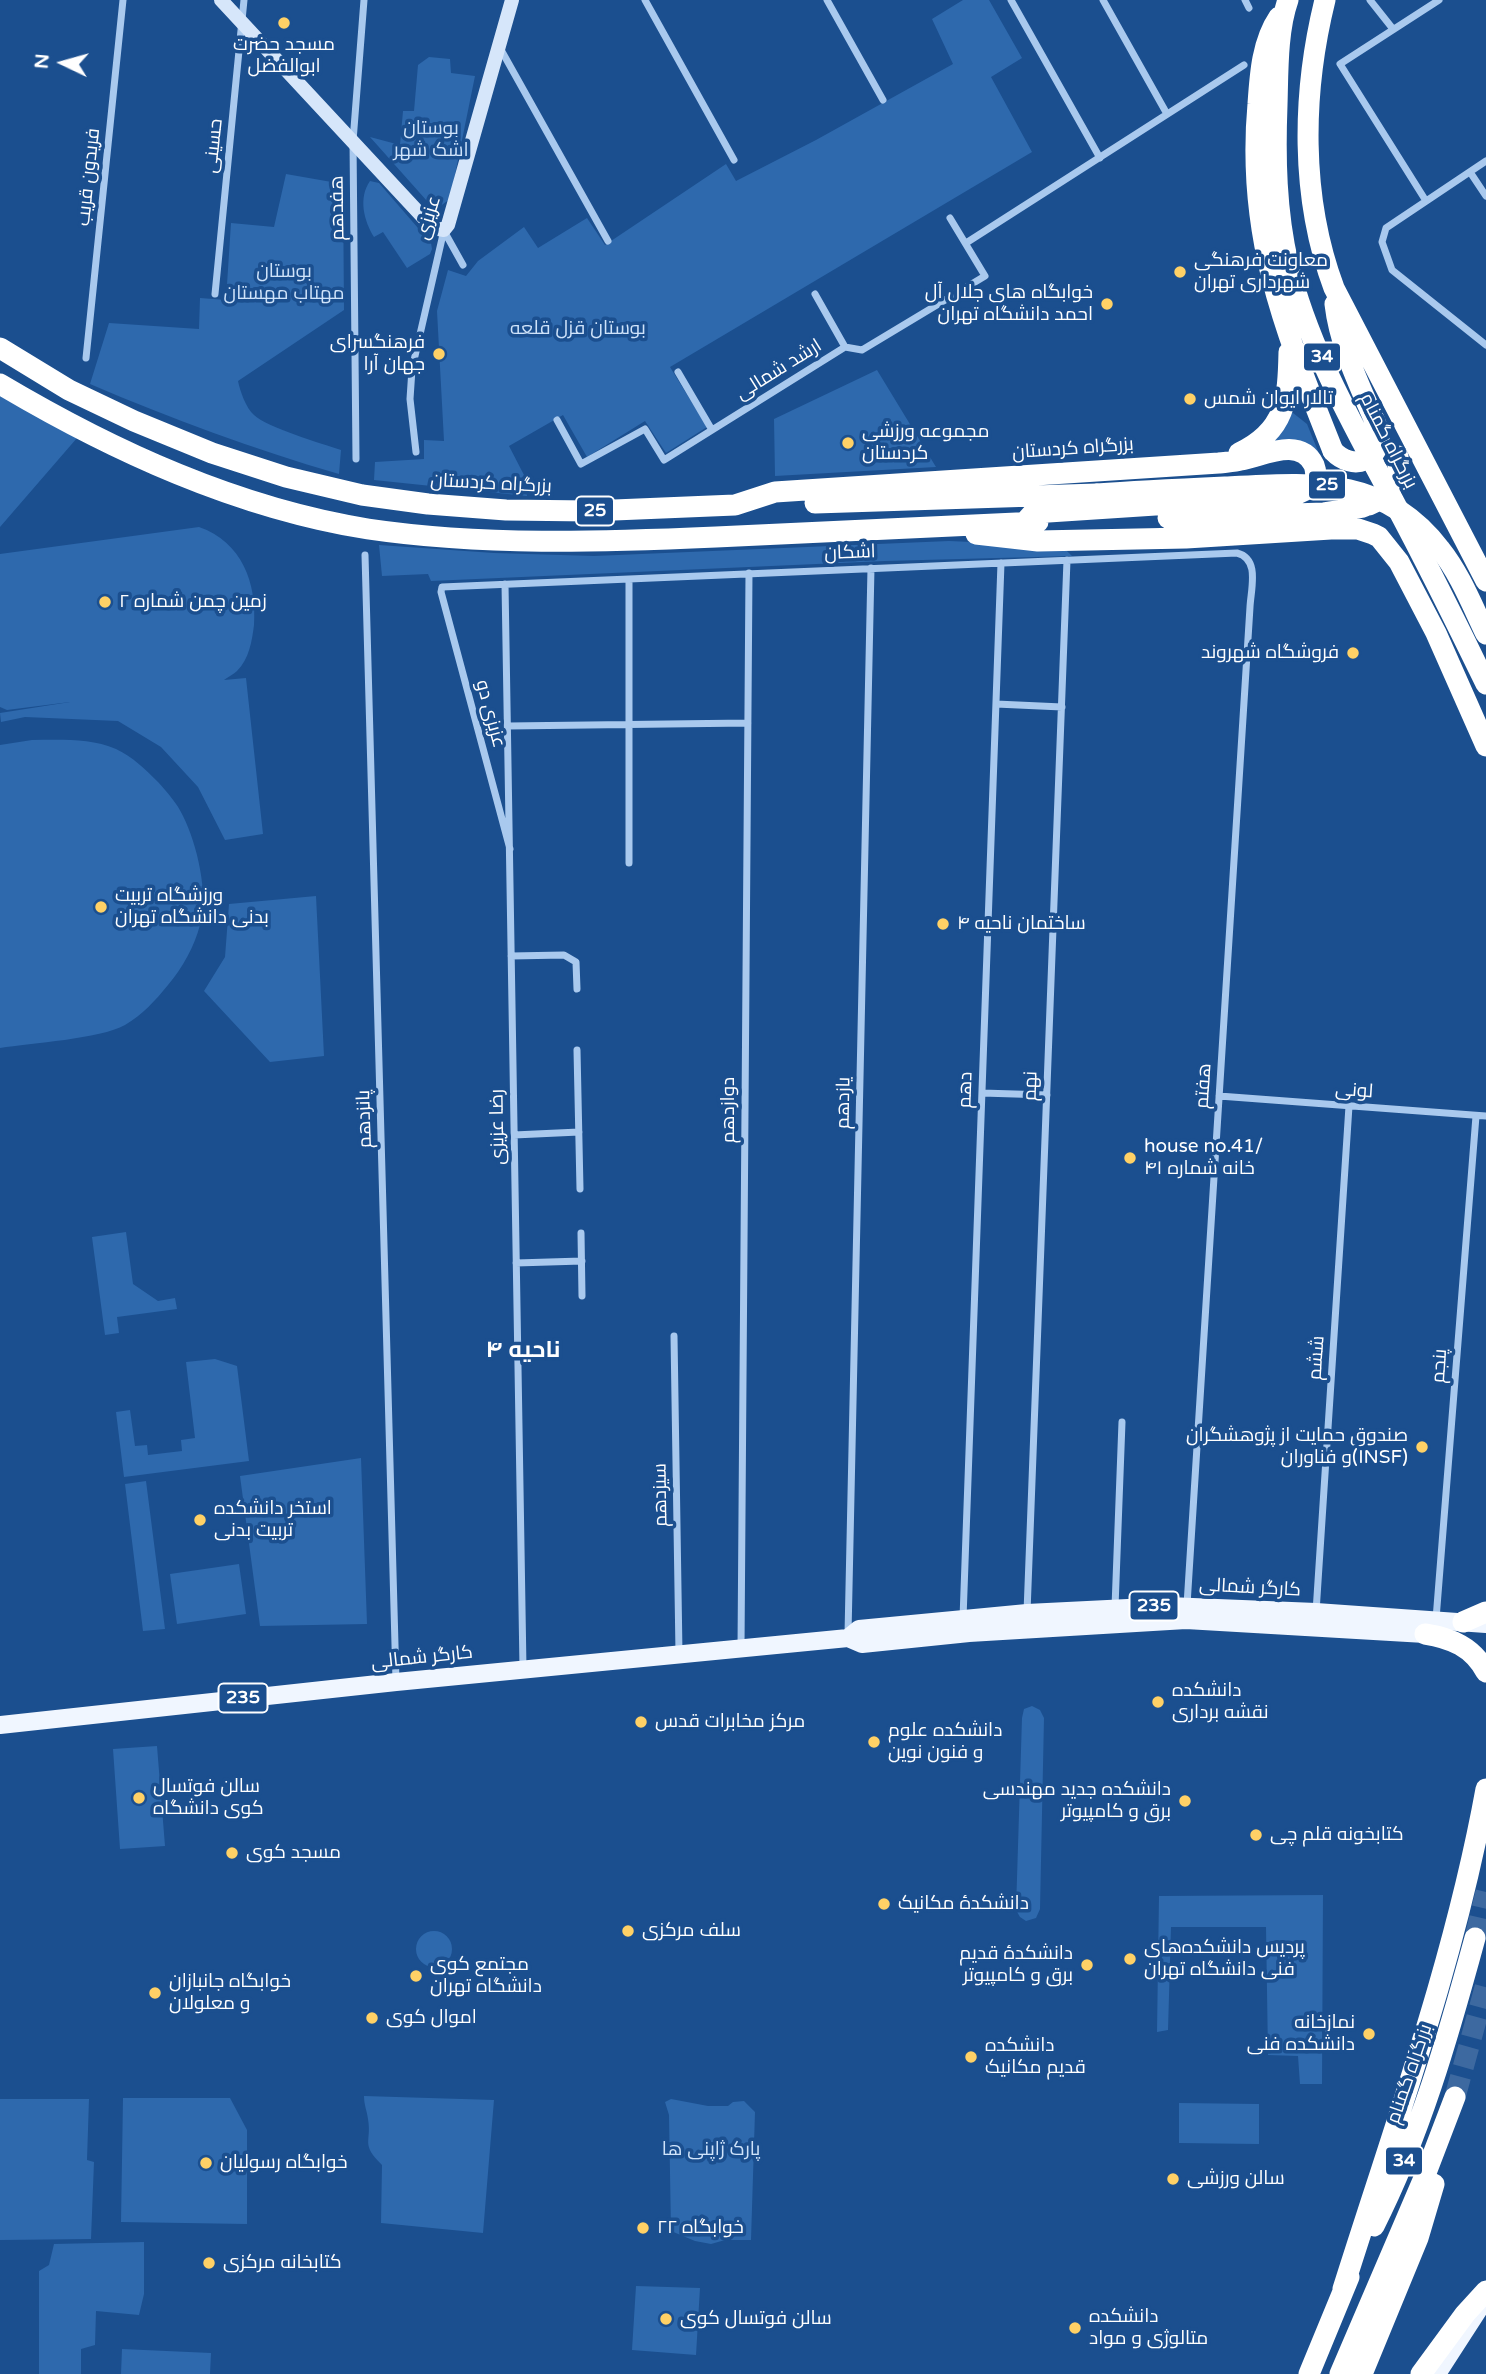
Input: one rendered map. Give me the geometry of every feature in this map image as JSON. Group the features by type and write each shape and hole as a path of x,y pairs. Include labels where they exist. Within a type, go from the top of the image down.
{"highway":[{"name":"بزرگراه گمنام","path":"1325,0 1313,64 1308,147 1316,226 1324,262 1334,288 1486,581"},
{"name":"بزرگراه گمنام","path":"1287,3 1277,71 1276,172 1282,233 1296,291 1346,412 1429,568 1486,684"},
{"path":"1287,3 1272,27 1264,51 1254,149 1255,187 1262,233 1271,278 1289,339 1333,451 1345,461 1361,462 1374,453 1380,439 1379,431 1338,324 1334,288"},
{"name":"25","path":"0,384 59,419 123,450 192,479 259,502 368,528 446,537 584,543 1024,523 1324,513 1363,507 1381,500 1391,490 1398,473 1396,430 1349,332 1334,288"},
{"path":"1219,463 1260,441 1277,422 1287,396 1289,339"},
{"name":"بزرگراه کردستان","path":"0,348 69,390 201,449 286,477 362,495 428,504 506,510 590,511 735,505 775,492 1219,463 1287,449 1311,460 1316,474 1315,481 1308,490 1293,496 1033,513 1024,523"},
{"name":"25","path":"735,505 1097,494 1317,483 1363,493 1404,514 1440,548 1457,574 1486,634"},
{"path":"939,527 990,537 1038,541 1172,538 1331,528 1367,531 1379,537 1399,562 1436,634 1486,746"},
{"path":"1463,1622 1486,1612"},
{"path":"1431,1627 1443,1637 1467,1648 1486,1672"},
{"path":"1343,2289 1430,2021 1486,1789"},
{"name":"بزرگراه گمنام","path":"1309,2374 1343,2289 1391,2192 1417,2127 1446,2043 1475,1938"},
{"name":"34","path":"1340,2374 1424,2178 1455,2097 1418,2238 1363,2374"},
{"path":"1421,2374 1465,2314 1486,2291"}],"main road":[{"name":"کارگر شمالی","path":"848,1638 859,1629 963,1619 991,1624 1027,1613 1115,1607 1187,1606 1316,1612 1431,1627"},
{"name":"کارگر شمالی","path":"0,1725 741,1648 848,1638 862,1644 991,1624 1186,1620 1431,1627 1463,1622 1486,1624"},
{"path":"1437,2374 1486,2297"}],"street":[{"name":"فریدون قریب","path":"86,358 123,0"},
{"path":"220,0 433,228 444,230 463,265"},
{"name":"حسینی","path":"215,294 244,0"},
{"name":"هفدهم","path":"356,459 353,141 364,0"},
{"name":"عزیزی","path":"416,452 410,399 411,378 444,230 448,225 512,0"},
{"path":"645,0 734,160"},
{"path":"827,0 883,100"},
{"path":"1011,0 1100,158"},
{"path":"1103,0 1167,114"},
{"path":"1370,0 1393,29"},
{"path":"1426,201 1340,64 1439,0"},
{"path":"499,47 608,241"},
{"path":"950,218 966,243 1244,65"},
{"path":"1486,161 1386,228 1382,242 1392,270 1486,345"},
{"path":"1470,172 1486,196"},
{"name":"ارشد شمالی","path":"557,420 581,464 645,429 664,460 845,347 862,350 985,276 966,243"},
{"path":"815,293 845,347"},
{"path":"678,372 712,430"},
{"name":"اشکان","path":"442,587 1237,553 1247,558 1252,568"},
{"name":"پانزدهم","path":"365,555 397,1682"},
{"name":"نهم","path":"1027,1613 1067,560"},
{"name":"دهم","path":"963,1619 1001,563"},
{"name":"یازدهم","path":"848,1638 871,568"},
{"name":"هفتم","path":"1187,1606 1252,568"},
{"name":"دوازدهم","path":"741,1648 749,573"},
{"path":"629,579 629,863"},
{"name":"رضا عزیزی","path":"505,584 523,1669"},
{"name":"عزیزی دو","path":"442,587 441,592 510,849"},
{"path":"996,704 1062,707"},
{"path":"508,726 748,723"},
{"path":"512,956 571,957 576,962 577,989"},
{"path":"577,1050 580,1189"},
{"path":"982,1093 1047,1095"},
{"name":"لونی","path":"1219,1096 1486,1116"},
{"name":"ششم","path":"1316,1612 1349,1106"},
{"name":"پنجم","path":"1431,1627 1476,1116"},
{"path":"514,1135 579,1132"},
{"path":"581,1233 582,1296"},
{"path":"516,1263 582,1261"},
{"name":"سیزدهم","path":"674,1336 679,1654"},
{"path":"1115,1607 1122,1422"}],"green space":[{"name":"بوستان قزل قلعه","path":"963,0 989,0 1022,58 991,77 1032,152 670,367 707,427 666,453 645,421 587,457 563,415 509,446 524,475 527,496 374,480 375,462 424,459 424,440 444,441 437,311 448,270 466,276 478,261 524,227 538,248 587,218 605,245 726,164 736,181 816,140 953,64 932,19"},
{"name":"بوستان اشک شهر","path":"429,57 450,59 451,73 475,76 450,199 435,210 370,137 400,145 403,111 414,111 418,65"},
{"name":"بوستان مهتاب مهستان","path":"286,174 343,184 344,310 238,381 248,408 260,420 341,450 339,474 213,433 90,384 109,323 199,329 200,298 226,300 231,223 274,227"},
{"path":"370,181 379,183 431,243 430,254 407,268 383,232 374,237 367,224 363,202"},
{"name":"مجموعه ورزشی کردستان","path":"877,370 936,467 775,476 774,419"},
{"path":"0,396 77,438 0,527"},
{"path":"1288,409 1307,424 1320,456 1303,445 1268,444"},
{"path":"199,527 214,534 236,554 244,566 253,594 253,631 247,655 237,671 224,680 246,678 263,834 225,840 198,787 161,747 118,721 25,717 1,722 0,713 70,702 7,710 0,707 0,554"},
{"path":"949,541 994,543 1007,548 1066,550 1072,556 885,561 431,581 428,574 382,576 379,545 494,553 594,556"},
{"name":"ورزشگاه تربیت بدنی دانشگاه تهران","path":"32,740 75,740 106,745 128,756 158,782 181,811 193,840 202,884 202,913 195,941 178,971 154,1002 131,1021 99,1034 0,1048 0,745"},
{"path":"316,896 324,1056 270,1062 204,991 225,957 229,904"},
{"path":"126,1232 133,1284 158,1301 175,1298 177,1309 117,1317 119,1333 105,1335 92,1237"},
{"path":"215,1359 237,1366 249,1461 124,1477 116,1412 130,1410 135,1446 147,1445 148,1455 182,1451 181,1440 195,1438 186,1362"},
{"path":"361,1458 367,1624 260,1626 240,1476"},
{"path":"146,1481 165,1629 143,1631 125,1484"},
{"path":"239,1564 246,1614 177,1624 170,1574"},
{"path":"1032,1706 1040,1710 1044,1718 1040,1909 1036,1918 1026,1921 1016,1910 1022,1718 1024,1709"},
{"name":"سالن فوتسال کوی دانشگاه","path":"157,1746 165,1846 120,1849 113,1749"},
{"path":"1323,1895 1322,2084 1300,2084 1298,2056 1268,2055 1266,1927 1171,1927 1168,2030 1157,2032 1159,1896"},
{"path":"434,1931 447,1936 452,1949 447,1962 434,1967 421,1962 416,1949 421,1936"},
{"path":"364,2096 494,2100 483,2233 381,2223 382,2165 369,2147"},
{"path":"123,2098 230,2098 247,2130 247,2224 121,2222"},
{"path":"0,2099 89,2099 87,2160 94,2162 91,2239 0,2240"},
{"name":"پارک ژاپنی ها","path":"671,2099 708,2106 728,2106 733,2102 744,2101 755,2112 751,2240 725,2240 711,2244 671,2231 669,2115 665,2102"},
{"path":"1179,2103 1259,2104 1259,2144 1179,2143"},
{"path":"144,2242 144,2294 139,2315 96,2311 95,2345 81,2349 81,2374 39,2374 39,2271 49,2265 54,2244"},
{"name":"سالن فوتسال کوی","path":"636,2286 700,2288 696,2355 632,2350"},
{"path":"122,2349 211,2353 210,2374 121,2374"}],"tunnel":[{"path":"1475,1938 1486,1892"},
{"path":"1455,2097 1486,1984"}],"place":[{"name":"مسجد حضرت ابوالفضل","path":"284,23"},
{"name":"معاونت فرهنگی شهرداری تهران","path":"1180,272"},
{"name":"خوابگاه های جلال آل احمد دانشگاه تهران","path":"1107,304"},
{"name":"فرهنگسرای جهان آرا","path":"439,354"},
{"name":"تالار ایوان شمس","path":"1190,399"},
{"name":"مجموعه ورزشی کردستان","path":"848,443"},
{"name":"زمین چمن شماره ۲","path":"105,602"},
{"name":"فروشگاه شهروند","path":"1353,653"},
{"name":"ورزشگاه تربیت بدنی دانشگاه تهران","path":"101,907"},
{"name":"ساختمان ناحیه ۴","path":"943,924"},
{"name":"house no.41/ خانه شماره ۴۱","path":"1130,1158"},
{"name":"صندوق حمایت از پژوهشگران و فناوران(INSF)","path":"1422,1447"},
{"name":"استخر دانشکده تربیت بدنی","path":"200,1520"},
{"name":"دانشکده نقشه برداری","path":"1158,1702"},
{"name":"مرکز مخابرات قدس","path":"641,1722"},
{"name":"دانشکده علوم و فنون نوین","path":"874,1742"},
{"name":"سالن فوتسال کوی دانشگاه","path":"139,1798"},
{"name":"دانشکده جدید مهندسی برق و کامپیوتر","path":"1185,1801"},
{"name":"کتابخونه قلم چی","path":"1256,1835"},
{"name":"مسجد کوی","path":"232,1853"},
{"name":"دانشکدهٔ مکانیک","path":"884,1904"},
{"name":"سلف مرکزی","path":"628,1931"},
{"name":"پردیس دانشکده‌های فنی دانشگاه تهران","path":"1130,1959"},
{"name":"دانشکدهٔ قدیم برق و کامپیوتر","path":"1087,1965"},
{"name":"مجتمع کوی دانشگاه تهران","path":"416,1976"},
{"name":"خوابگاه جانبازان و معلولان","path":"155,1993"},
{"name":"اموال کوی","path":"372,2018"},
{"name":"نمازخانه دانشکده فنی","path":"1369,2034"},
{"name":"دانشکده قدیم مکانیک","path":"971,2057"},
{"name":"خوابگاه رسولیان","path":"206,2163"},
{"name":"سالن ورزشی","path":"1173,2179"},
{"name":"خوابگاه ۲۲","path":"643,2228"},
{"name":"کتابخانه مرکزی","path":"209,2263"},
{"name":"سالن فوتسال کوی","path":"666,2319"},
{"name":"دانشکده متالوژی و مواد","path":"1075,2328"}],"district":[{"name":"ناحیه ۴","path":"523,1351"}]}
